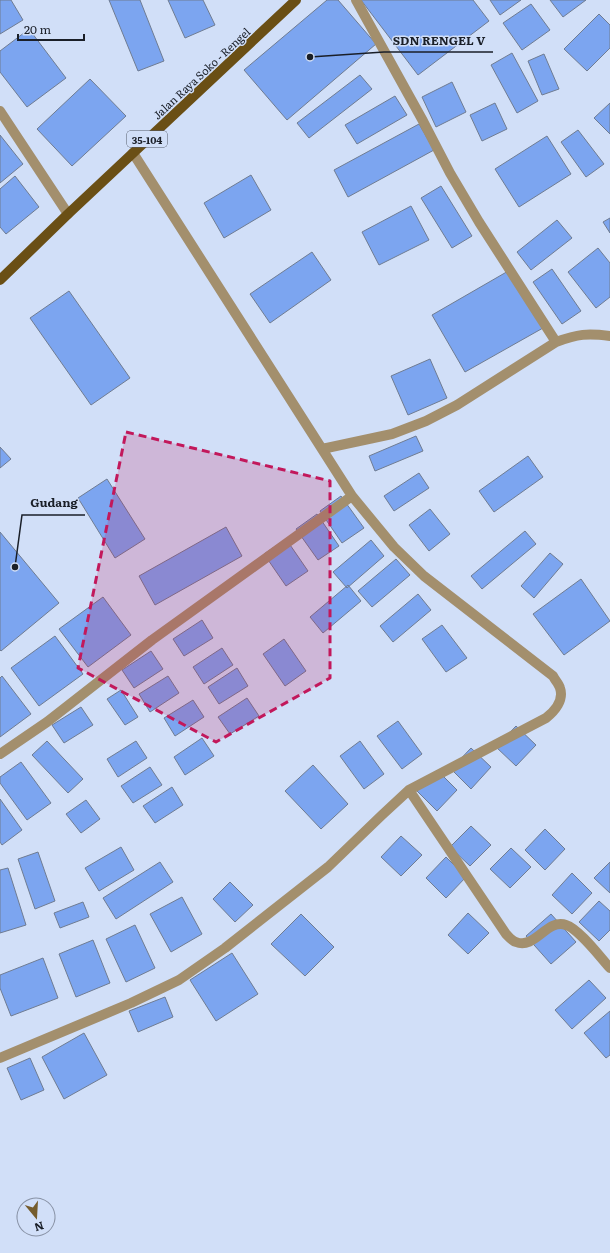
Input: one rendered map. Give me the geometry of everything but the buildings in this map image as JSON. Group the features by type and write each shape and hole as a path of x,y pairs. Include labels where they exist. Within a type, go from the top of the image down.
{"main road":[{"name":"Jalan Raya Soko - Rengel","path":"0,280 68,214 296,0"}],"street":[{"path":"356,0 472,210 556,342"},
{"path":"0,111 68,214"},
{"path":"0,1058 131,1003 179,980 225,948 328,867 409,790 546,718 555,710 560,700 560,688 553,676 424,576 394,547 352,496 133,153"},
{"path":"322,450 392,434 426,422 457,405 556,342 572,336 589,333 610,336"},
{"path":"0,754 46,722 152,640 352,496"},
{"path":"409,790 506,934 515,942 523,943 532,941 552,926 564,924 575,930 610,968"}],"highlighted area":[{"path":"126,432 330,481 330,678 216,742 78,668"}],"place":[{"name":"SDN RENGEL V","path":"310,57"},
{"name":"Gudang","path":"15,567"}]}
